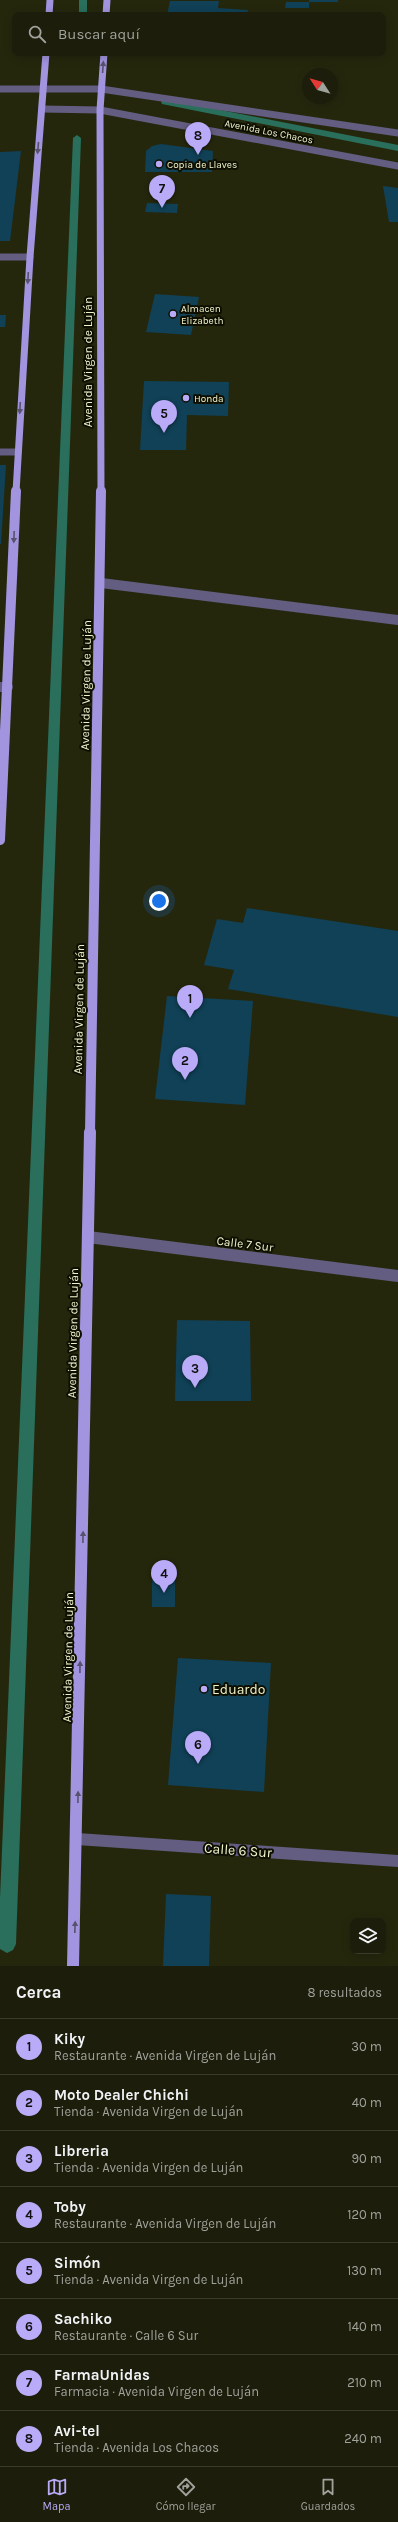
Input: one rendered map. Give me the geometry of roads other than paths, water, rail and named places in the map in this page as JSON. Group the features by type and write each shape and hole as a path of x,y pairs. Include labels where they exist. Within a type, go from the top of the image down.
{"main road":[{"path":"49,12 50,0"},
{"path":"106,12 107,0"},
{"path":"0,840 4,687 30,256 46,56"},
{"name":"Avenida Virgen de Luján","path":"73,1966 77,1839 101,583 100,110 104,56"}],"street":[{"name":"Avenida Los Chacos","path":"0,90 102,89 398,133"},
{"name":"Avenida Los Chacos","path":"42,109 100,110 398,166"},
{"path":"0,256 30,256"},
{"path":"0,452 18,452"},
{"path":"101,583 398,620"},
{"name":"Calle 7 Sur","path":"88,1237 398,1276"},
{"name":"Calle 6 Sur","path":"77,1839 398,1861"}],"waterway":[{"path":"83,0 83,12"},
{"path":"165,102 398,148"},
{"path":"7,1944 77,138"}],"place":[{"name":"Avi-tel","path":"198,155"},
{"name":"Copia de Llaves","path":"159,164"},
{"name":"FarmaUnidas","path":"162,208"},
{"name":"Almacen Elizabeth","path":"173,314"},
{"name":"Honda","path":"186,398"},
{"name":"Simón","path":"164,433"},
{"name":"Kiky","path":"190,1018"},
{"name":"Moto Dealer Chichi","path":"185,1080"},
{"name":"Libreria","path":"195,1388"},
{"name":"Toby","path":"164,1593"},
{"name":"Eduardo","path":"204,1689"},
{"name":"Sachiko","path":"198,1764"}]}
